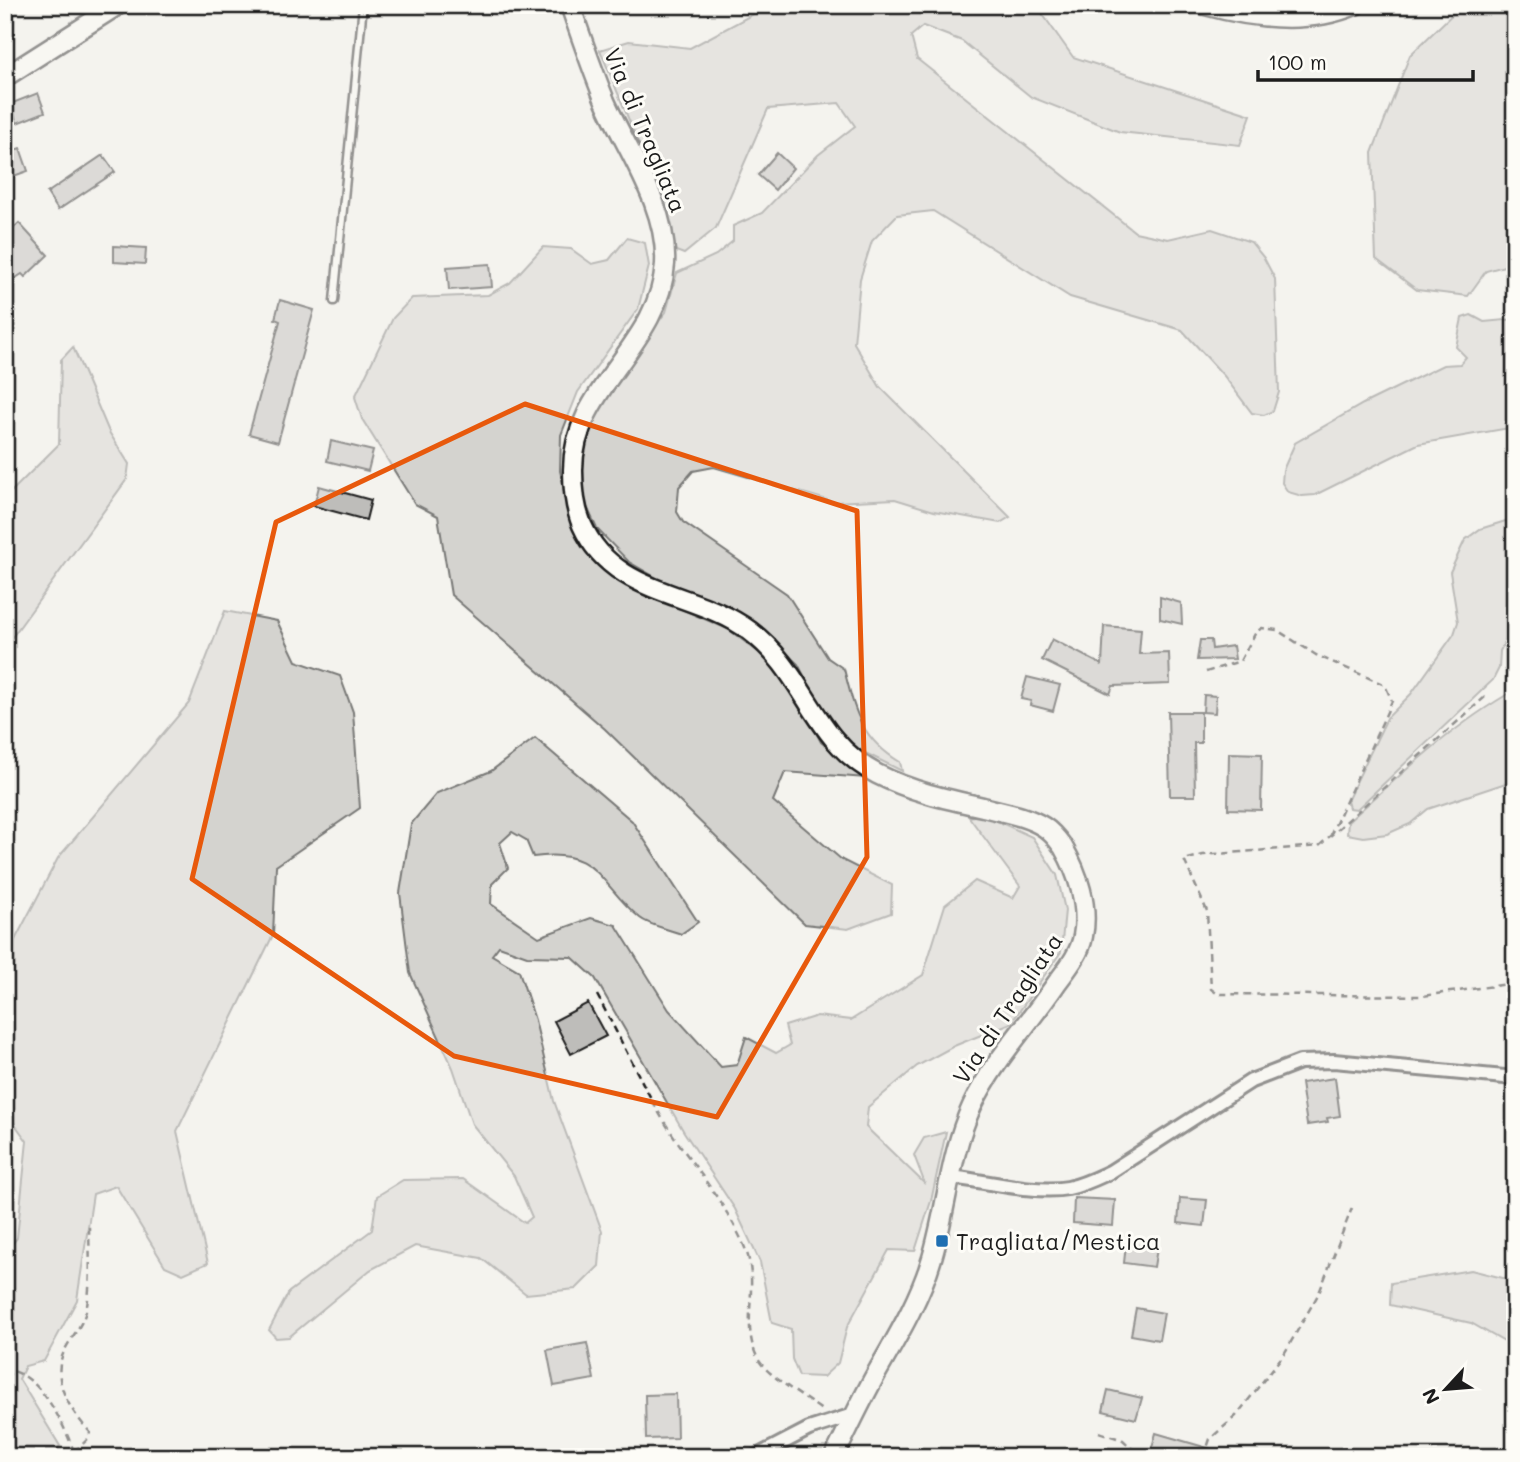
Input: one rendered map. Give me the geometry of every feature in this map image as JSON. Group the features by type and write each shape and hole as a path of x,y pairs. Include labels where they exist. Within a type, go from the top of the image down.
{"street":[{"path":"5,77 118,5"},
{"name":"Via di Tragliata","path":"570,5 606,101 650,195 665,252 664,275 650,317 594,396 575,439 573,490 587,534 606,558 637,582 723,615 757,636 786,664 821,724 846,753 899,784 1040,825 1061,844 1079,886 1084,918 1078,952 981,1090 960,1140 932,1259 918,1296 834,1457"},
{"path":"1205,5 1249,14 1301,17 1337,12 1355,5"},
{"path":"951,1178 1042,1188 1066,1188 1086,1183 1110,1172 1251,1081 1300,1062 1334,1061 1515,1078"},
{"path":"755,1457 834,1420 856,1414"}],"lane":[{"path":"334,302 363,5"}],"path":[{"path":"1206,672 1233,666 1240,661 1256,632 1262,628 1277,630 1316,655 1385,685 1392,701 1329,837"},
{"path":"1485,697 1319,846 1203,855 1184,859 1207,911 1211,989 1218,994 1422,996 1515,984"},
{"path":"597,995 663,1118 727,1211 746,1249 751,1265 751,1333 754,1351 762,1365 834,1420"},
{"path":"1204,1457 1210,1439 1236,1416 1284,1354 1318,1293 1352,1208"},
{"path":"71,1457 89,1438 90,1432 67,1404 60,1368 62,1354 85,1314 89,1289 89,1223"},
{"path":"5,1378 13,1371 25,1374 44,1395 74,1451"},
{"path":"1099,1432 1122,1440 1141,1457"}],"highlighted area":[{"path":"525,404 857,511 867,857 717,1117 454,1056 192,879 276,522"}],"shaded area":[{"path":"770,5 1036,5 1073,57 1251,115 1240,145 1120,132 1031,97 962,41 923,26 911,36 917,59 1135,232 1168,239 1212,229 1251,242 1264,258 1275,279 1279,392 1273,411 1264,415 1252,413 1224,376 1182,330 1070,297 933,211 897,215 872,241 860,279 854,343 880,387 1010,517 1000,523 934,511 895,499 834,502 714,467 693,471 679,487 677,512 683,522 787,594 828,658 844,669 856,711 868,733 900,762 902,771 847,744 827,720 798,664 754,623 676,589 629,562 597,529 583,498 579,446 615,377 666,312 677,273 716,255 733,241 733,226 762,213 818,155 855,126 839,103 768,109 716,228 684,254 676,251 648,166 600,50 629,41 690,48"},
{"path":"1462,5 1515,5 1515,263 1486,271 1468,296 1417,290 1376,259 1372,153 1410,55"},
{"path":"627,238 645,243 649,266 638,309 578,392 561,435 560,471 576,535 600,567 630,587 728,629 769,660 800,701 821,742 867,778 785,772 773,801 842,860 892,885 891,913 848,929 805,924 605,729 451,595 438,516 415,504 362,419 355,397 393,318 412,298 488,295 510,283 543,247 571,249 592,264 609,260"},
{"path":"1471,315 1484,322 1515,319 1515,427 1418,444 1315,495 1302,496 1288,492 1282,483 1283,470 1295,443 1363,404 1443,365 1460,364 1466,357 1456,347 1462,318"},
{"path":"73,347 109,432 129,464 127,479 5,647 5,498 59,444 61,360"},
{"path":"1515,518 1515,622 1500,651 1499,668 1493,680 1357,809 1349,808 1347,801 1387,718 1411,694 1454,634 1458,622 1450,572 1465,540 1480,529"},
{"path":"225,611 277,621 296,661 340,676 353,712 360,808 276,866 273,935 177,1131 208,1263 183,1274 165,1266 116,1186 93,1194 77,1300 44,1361 25,1366 19,1379 60,1446 51,1457 5,1457 5,1252 17,1238 27,1141 5,1111 5,959 58,858 189,703"},
{"path":"1515,690 1515,780 1428,809 1410,824 1387,834 1363,837 1347,834 1348,822 1408,769 1470,718"},
{"path":"535,738 632,821 698,922 681,934 649,923 626,905 596,871 585,863 555,855 533,857 526,840 512,832 500,843 508,868 492,884 491,904 539,937 591,918 616,925 669,1010 721,1067 737,1065 746,1037 776,1053 790,1045 785,1026 817,1016 851,1020 923,975 945,905 975,881 1013,898 1020,886 969,817 982,814 1032,837 1057,875 1065,910 1061,952 1011,1023 954,1046 917,1066 868,1107 866,1127 925,1184 914,1155 924,1138 946,1132 931,1201 915,1251 889,1250 847,1327 838,1363 823,1377 799,1376 792,1359 791,1329 772,1323 760,1262 735,1209 684,1132 595,978 572,957 527,956 499,946 492,955 519,971 535,1020 554,1101 602,1231 599,1266 576,1289 526,1294 481,1258 415,1246 370,1270 289,1337 276,1338 269,1330 289,1292 372,1230 377,1196 403,1180 463,1179 525,1223 532,1217 514,1176 472,1124 453,1068 410,973 400,893 411,824 437,793 491,771"},
{"path":"1471,1270 1515,1281 1515,1348 1471,1323 1390,1305 1391,1283"}],"building":[{"path":"38,93 45,112 17,123 10,104"},
{"path":"20,148 28,171 5,179 5,154"},
{"path":"777,153 793,168 775,190 758,175"},
{"path":"103,155 115,172 58,210 47,193"},
{"path":"19,223 48,255 25,277 22,274 5,285 5,236"},
{"path":"114,246 146,248 145,264 114,262"},
{"path":"490,264 492,287 449,290 447,267"},
{"path":"280,300 314,310 278,442 249,434 280,321 275,319"},
{"path":"331,441 373,451 368,471 327,461"},
{"path":"319,486 371,500 366,520 314,506"},
{"path":"1160,597 1181,603 1182,624 1160,619"},
{"path":"1104,626 1141,629 1139,654 1169,653 1170,684 1113,686 1110,694 1042,660 1052,639 1102,665"},
{"path":"1200,640 1211,640 1212,649 1233,646 1235,659 1197,660"},
{"path":"1027,677 1060,685 1053,711 1030,705 1031,701 1021,699"},
{"path":"1204,695 1216,696 1215,713 1203,712"},
{"path":"1168,712 1201,712 1201,743 1194,743 1195,796 1170,796"},
{"path":"1229,753 1262,754 1261,810 1228,809"},
{"path":"588,1003 606,1036 571,1054 554,1021"},
{"path":"1335,1078 1340,1116 1327,1118 1328,1122 1307,1125 1301,1083"},
{"path":"1074,1198 1115,1200 1113,1226 1073,1223"},
{"path":"1180,1198 1207,1200 1204,1226 1178,1223"},
{"path":"1126,1244 1157,1248 1154,1267 1124,1263"},
{"path":"1136,1308 1164,1313 1159,1340 1131,1335"},
{"path":"587,1343 594,1379 554,1386 547,1350"},
{"path":"1108,1390 1142,1398 1136,1419 1103,1411"},
{"path":"676,1394 677,1438 646,1439 645,1395"},
{"path":"1156,1433 1228,1454 1227,1457 1150,1454"}],"place":[{"name":"Tragliata/Mestica","path":"942,1241"}]}
